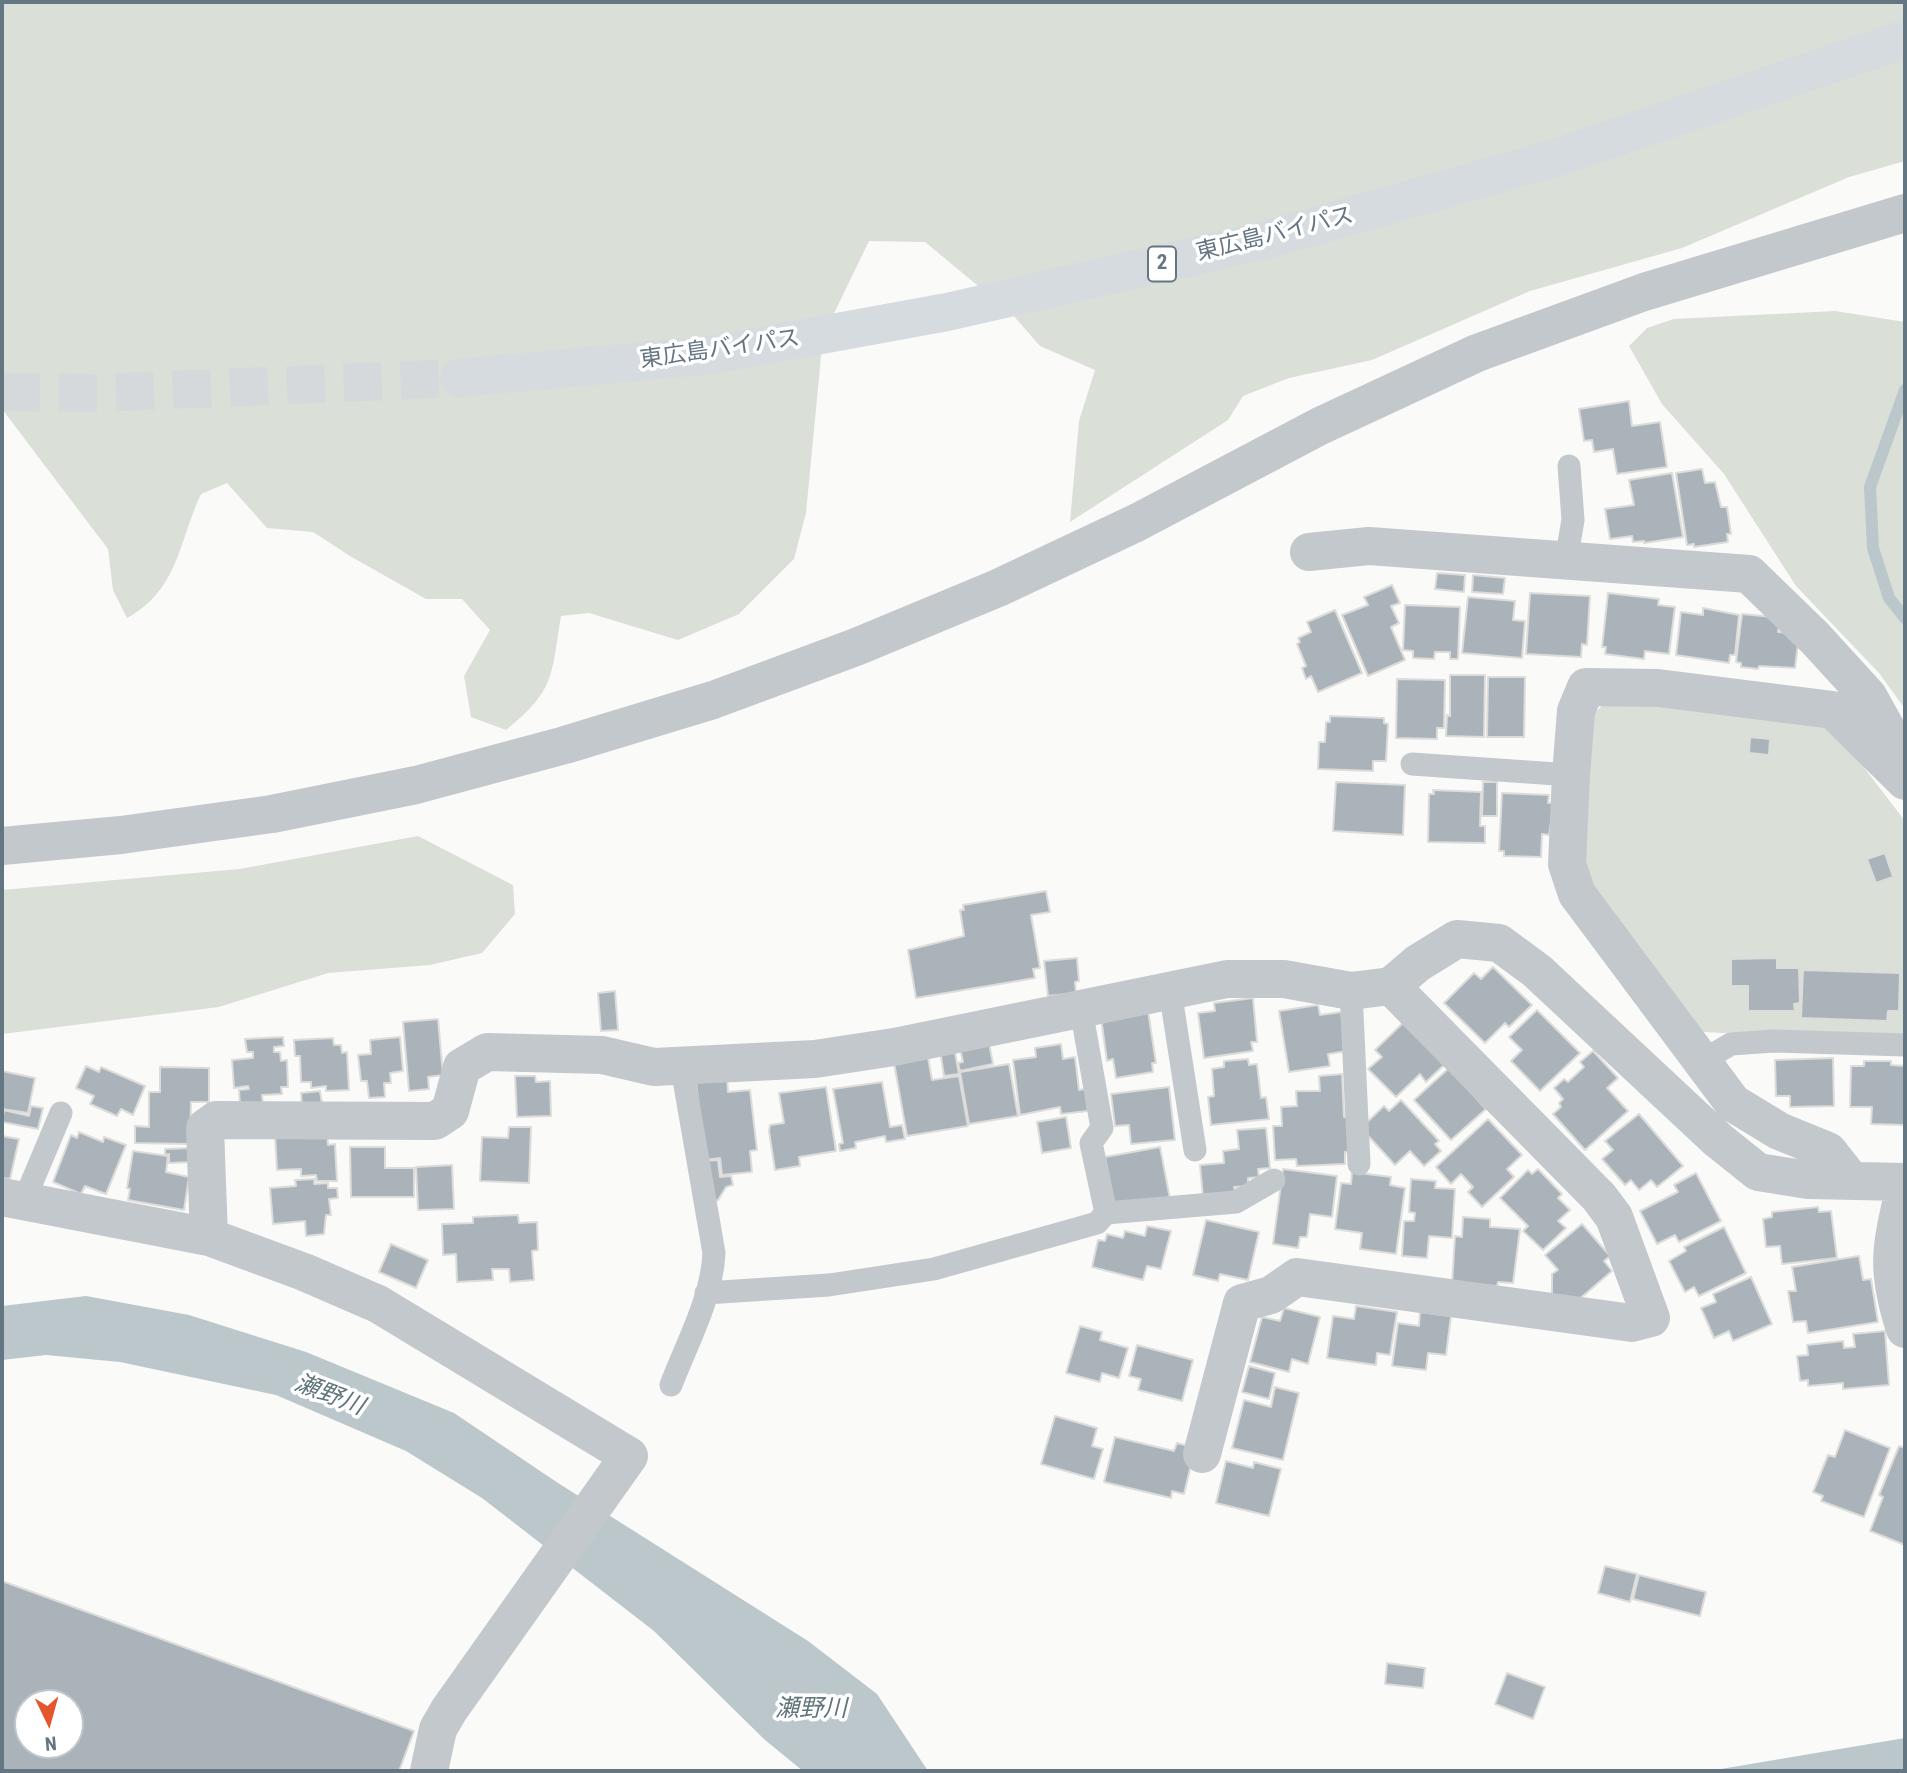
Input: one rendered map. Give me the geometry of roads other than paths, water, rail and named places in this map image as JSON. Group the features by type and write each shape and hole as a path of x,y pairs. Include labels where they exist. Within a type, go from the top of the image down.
{"highway":[{"name":"東広島バイパス","path":"459,378 712,355 947,312 1270,239 1555,158 1905,39"}],"street":[{"path":"2,846 121,835 259,816 377,793 565,745 713,700 856,647 998,588 1136,523 1320,426 1477,353 1644,292 1905,213"},
{"path":"1309,552 1369,546 1749,574 1815,638 1868,696 1888,732 1899,775"},
{"path":"1850,1179 1828,1151 1779,1131 1733,1103 1577,894 1567,864 1576,711 1586,687 1658,688 1833,709 1899,775"},
{"path":"209,1237 205,1128 216,1120 435,1121 450,1111 462,1067 487,1052 602,1055 654,1067 682,1068 815,1059 894,1047 1227,979 1284,979 1351,991 1391,986 1418,963 1457,939 1499,943 1537,971 1718,1140 1758,1172 1808,1180 1850,1179 1905,1184 1890,1264 1895,1297 1905,1329"},
{"path":"1202,1454 1242,1303 1270,1295 1297,1277 1632,1324 1651,1318 1614,1217 1599,1197 1391,986"},
{"path":"13,1199 209,1237 304,1272 378,1304 629,1456 449,1710 438,1729 429,1771"}],"lane":[{"path":"1566,561 1573,520 1569,466"},
{"path":"1412,764 1571,775"},
{"path":"1170,990 1195,1150"},
{"path":"1351,991 1359,1164"},
{"path":"1081,1009 1102,1128 1091,1143 1106,1213"},
{"path":"1702,1061 1731,1044 1774,1041 1905,1045"},
{"path":"671,1385 706,1293 713,1270 714,1253 682,1068"},
{"path":"13,1199 61,1113"},
{"path":"706,1293 830,1285 934,1269 1097,1223 1106,1213 1236,1202 1274,1180"}],"water":[{"name":"瀬野川","path":"86,1296 189,1315 306,1352 454,1413 558,1483 808,1641 877,1694 928,1771 803,1771 765,1740 654,1631 482,1498 406,1451 276,1395 120,1362 46,1355 2,1360 2,1306"},
{"path":"1905,1738 1905,1771 1709,1771"}],"waterway":[{"path":"1905,390 1870,487 1873,548 1889,598 1905,618"}],"tunnel":[{"path":"2,392 97,393 459,378"}]}
